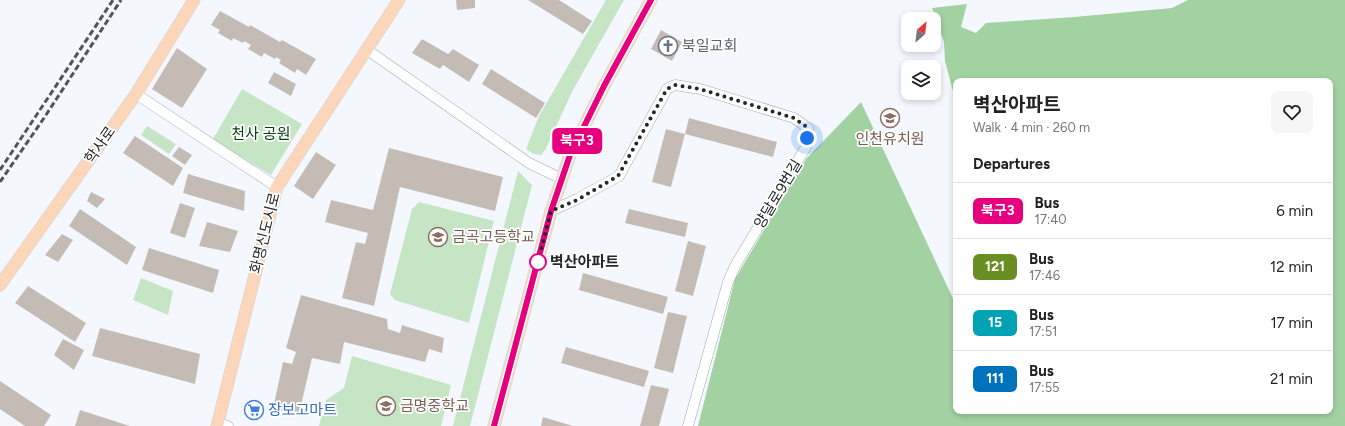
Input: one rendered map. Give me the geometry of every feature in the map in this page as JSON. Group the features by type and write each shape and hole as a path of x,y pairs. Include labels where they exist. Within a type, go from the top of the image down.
{"main road":[{"name":"학사로","path":"0,285 136,94 194,0"},
{"name":"화명신도시로","path":"221,425 277,187 398,0"},
{"path":"494,426 551,211 570,155 600,93 652,0"}],"street":[{"path":"366,49 529,163 562,179"},
{"name":"양달로9번길","path":"551,211 577,200 618,176 667,89 675,85 700,89 794,118 808,128 806,147 728,282 688,426"},
{"path":"136,94 277,187"},
{"path":"558,192 577,200"}],"green space":[{"path":"606,0 624,0 573,90 545,150 541,155 534,154 526,149 539,116"},
{"path":"1188,0 1345,0 1345,426 698,426 735,279 806,159 861,102 953,299 953,414 1333,414 1333,78 953,78 953,92 945,61 944,42 941,34 941,12 933,12 932,8 967,4 961,27 976,33 986,23 1172,8"},
{"name":"천사 공원","path":"242,89 302,124 271,175 213,139"},
{"path":"147,126 176,144 169,154 141,135"},
{"path":"518,171 532,185 470,426 453,426"},
{"path":"419,202 494,221 469,323 395,300 390,294 412,209"},
{"path":"141,278 173,291 168,315 133,300"},
{"path":"352,356 451,385 441,426 319,426 326,400 344,388"}],"building":[{"path":"456,0 475,0 475,8 457,10"},
{"path":"528,0 559,0 592,21 583,34"},
{"path":"220,11 249,27 250,25 280,42 282,40 316,59 306,75 297,69 295,73 279,63 281,60 276,57 275,59 264,53 262,57 248,49 251,45 244,41 243,43 233,38 232,41 218,33 220,30 211,25"},
{"path":"661,30 682,42 672,61 651,49"},
{"path":"422,39 448,54 453,49 479,65 469,82 443,65 440,69 412,53"},
{"path":"177,48 207,69 182,108 152,89"},
{"path":"491,69 545,103 536,118 482,84"},
{"path":"274,72 296,84 291,96 268,83"},
{"path":"689,118 777,142 773,157 685,134"},
{"path":"666,129 685,134 671,187 652,182"},
{"path":"135,136 183,168 173,186 123,153"},
{"path":"179,147 192,155 185,165 172,156"},
{"name":"금곡고등학교","path":"389,148 503,177 495,211 400,187 374,306 342,298 356,242 365,244 368,233 325,222 331,200 373,210"},
{"path":"316,152 336,165 313,199 294,186"},
{"path":"188,174 245,191 244,211 183,193"},
{"path":"91,192 105,199 97,208 87,201"},
{"path":"180,203 195,208 185,238 170,233"},
{"path":"80,209 136,247 127,265 69,226"},
{"path":"629,209 688,223 685,237 625,223"},
{"path":"207,222 238,231 230,252 199,246"},
{"path":"62,234 73,240 58,262 45,255"},
{"path":"688,241 706,246 693,296 675,291"},
{"path":"149,248 219,270 213,293 142,270"},
{"path":"583,273 668,297 663,314 579,290"},
{"path":"28,286 86,323 75,342 15,303"},
{"path":"301,295 387,319 388,329 400,333 402,325 444,338 442,353 429,349 425,362 344,342 340,364 312,358 299,414 273,409 283,362 292,364 296,352 286,348"},
{"path":"668,312 687,316 673,373 654,368"},
{"path":"100,328 200,354 195,384 92,356"},
{"path":"63,339 84,350 74,370 54,355"},
{"path":"566,347 649,371 644,387 561,363"},
{"path":"0,381 51,415 44,426 25,426 0,409"},
{"path":"651,385 669,389 659,426 640,426"},
{"path":"80,410 130,426 75,426"},
{"path":"543,417 573,426 541,426"}],"railway":[{"path":"0,170 113,0"},
{"path":"0,182 44,118 121,0"}],"bus line":[{"name":"북구3","path":"494,426 551,211 570,155 604,86 651,0"}],"place":[{"name":"북일교회","path":"668,46"},
{"name":"인천유치원","path":"890,118"},
{"name":"금곡고등학교","path":"438,237"},
{"name":"벽산아파트","path":"538,262"},
{"name":"금명중학교","path":"386,406"},
{"name":"장보고마트","path":"254,410"}],"route":[{"path":"538,262 551,211 577,200 618,176 667,89 675,85 700,89 794,118 808,128 807,138"}]}
